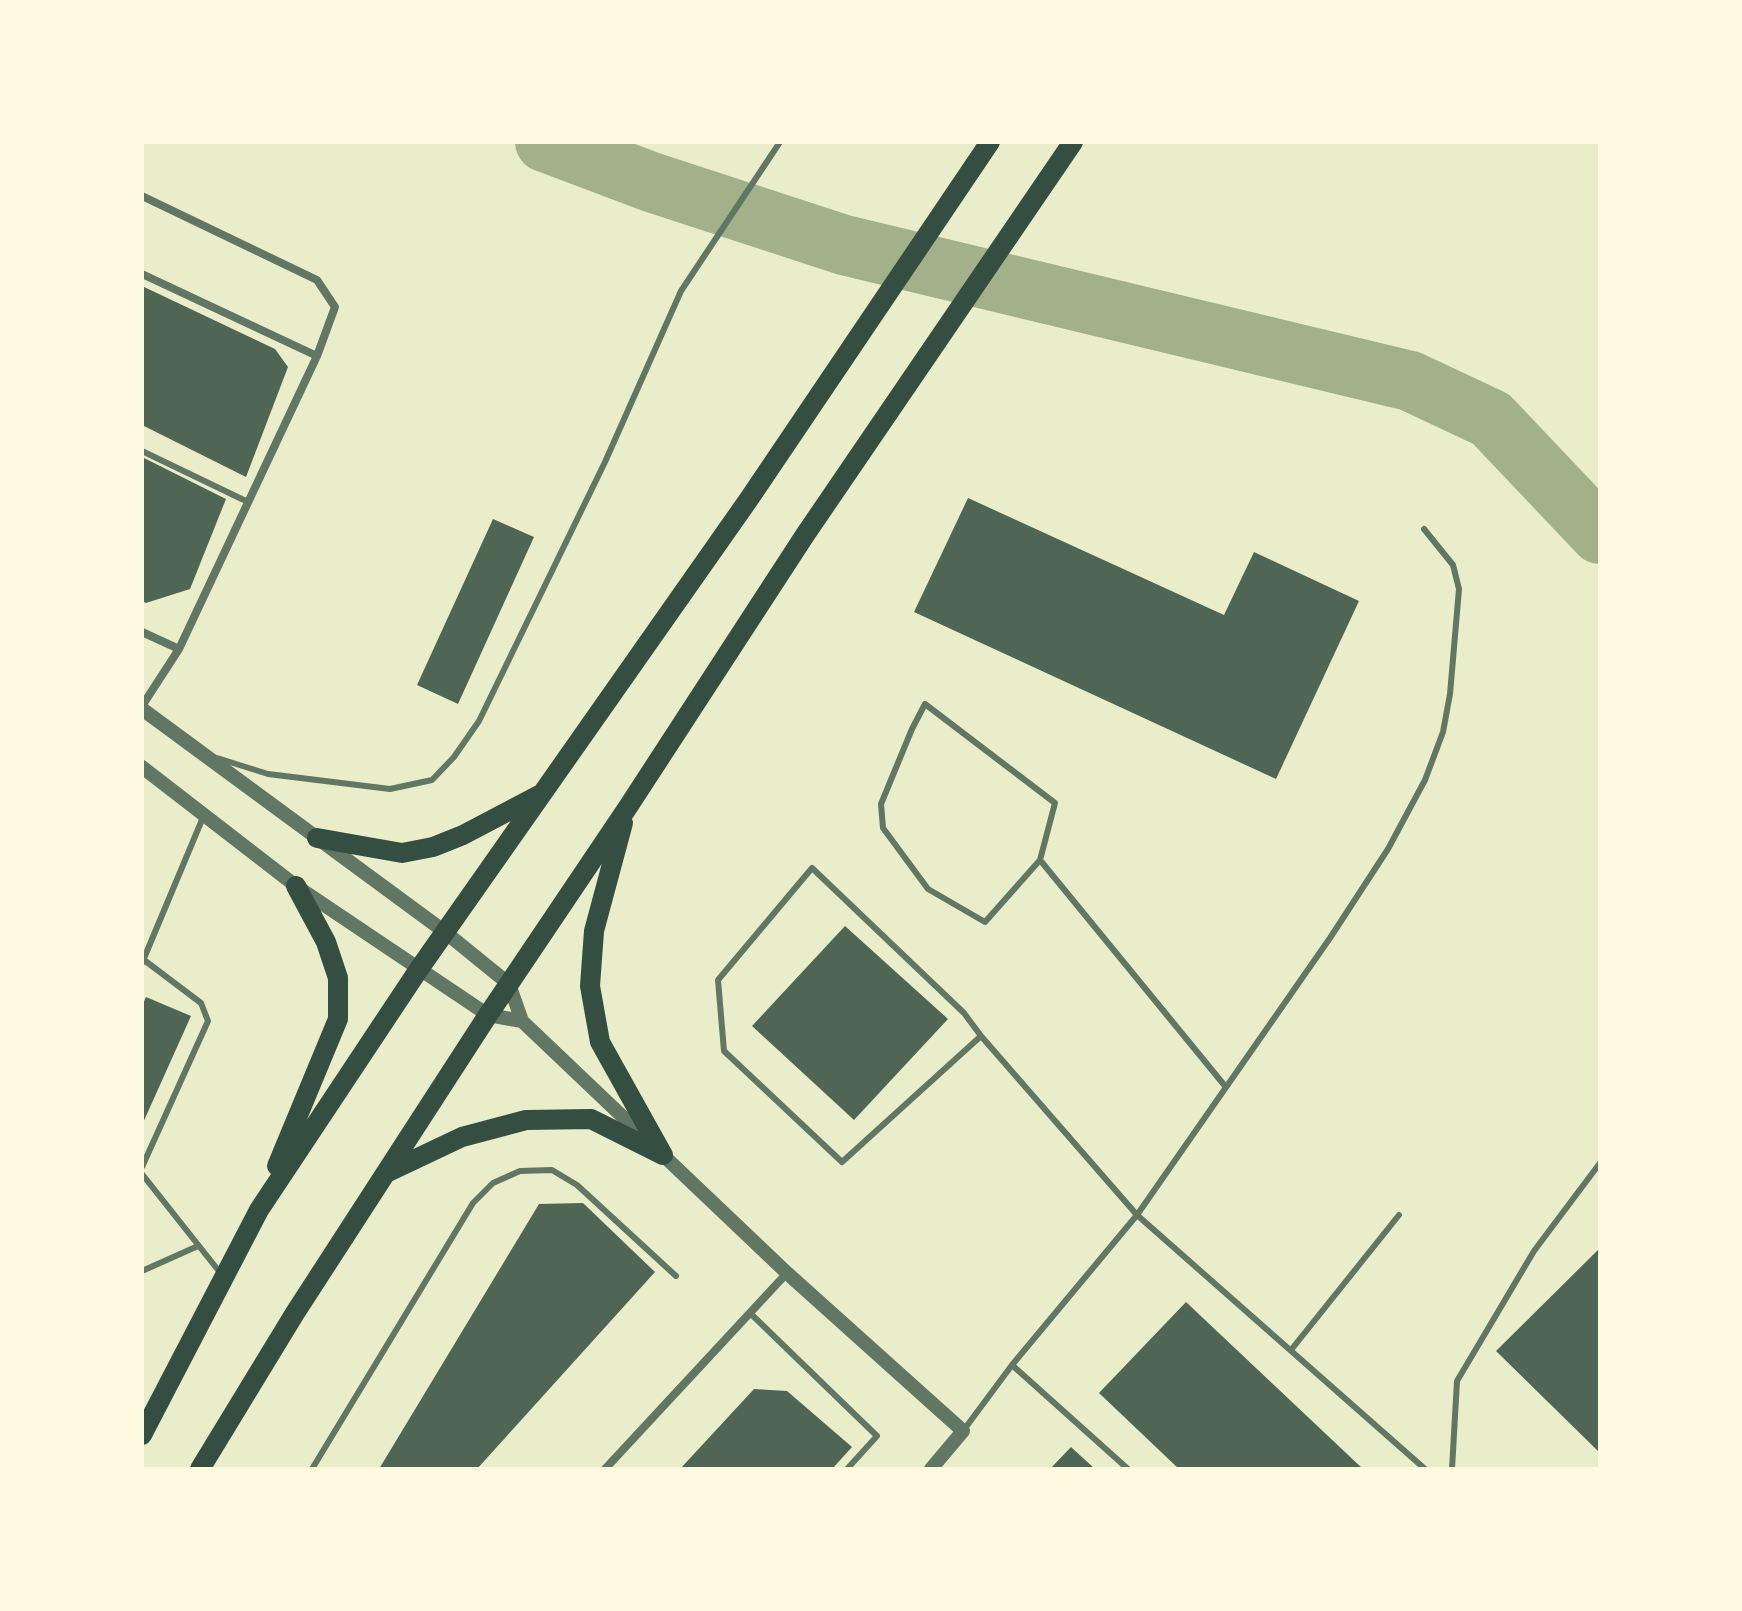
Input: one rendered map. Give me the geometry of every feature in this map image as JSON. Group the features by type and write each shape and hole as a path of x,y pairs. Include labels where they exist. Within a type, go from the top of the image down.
{"main road":[{"path":"259,1210 419,969 749,499 990,142"},
{"path":"200,1469 488,1015 805,535 1073,142"},
{"path":"317,838 402,853 433,847 543,794"},
{"path":"628,807 594,931 590,986 600,1042 663,1155"},
{"path":"142,1435 259,1210 338,1019 338,978 326,942 296,886"},
{"path":"385,1173 462,1137 526,1120 591,1119 663,1155"}],"street":[{"path":"142,196 317,280 335,307 317,356 179,649 142,707 445,932 509,984 522,1021 787,1273 963,1431 931,1469"},
{"path":"142,274 317,356"},
{"path":"142,632 179,649"},
{"path":"142,767 296,886 419,969 488,1015 522,1021"},
{"path":"605,1469 787,1273"}],"lane":[{"path":"202,753 268,774 390,789 432,780 454,757 479,721 605,462 681,291 780,142"},
{"path":"142,451 248,502"},
{"path":"963,1431 1012,1365 1137,1215 1330,938 1388,849 1425,780 1443,732 1450,694 1459,589 1453,565 1424,529"},
{"path":"925,704 1055,803 1040,860 985,922 928,889 883,828 881,804 925,704"},
{"path":"142,1167 208,1021 201,1003 143,961 205,814"},
{"path":"1040,860 1225,1086"},
{"path":"981,1036 842,1162 724,1051 718,980 812,868 964,1013 1137,1215 1425,1469"},
{"path":"1452,1469 1457,1381 1534,1251 1600,1163"},
{"path":"312,1469 473,1203 493,1183 520,1171 552,1170 577,1185 676,1276"},
{"path":"142,1174 225,1277"},
{"path":"1291,1350 1399,1215"},
{"path":"142,1271 198,1246"},
{"path":"750,1313 877,1436 847,1469"},
{"path":"1012,1365 1128,1469"}],"building":[{"path":"142,286 275,349 288,367 246,477 142,425"},
{"path":"142,457 226,499 190,589 146,603 142,601"},
{"path":"968,498 1224,615 1254,552 1359,601 1276,779 914,612"},
{"path":"493,519 534,537 458,704 417,685"},
{"path":"845,926 948,1019 854,1120 752,1026"},
{"path":"146,997 191,1016 142,1125 142,1006"},
{"path":"583,1203 655,1272 477,1469 379,1469 539,1204"},
{"path":"1600,1248 1600,1453 1496,1351"},
{"path":"1186,1302 1363,1469 1179,1469 1099,1393"},
{"path":"754,1389 787,1391 852,1447 832,1469 680,1469"},
{"path":"1071,1447 1095,1469 1050,1469"}],"waterway":[{"path":"545,142 651,182 844,245 1410,381 1491,419 1600,534"}]}
